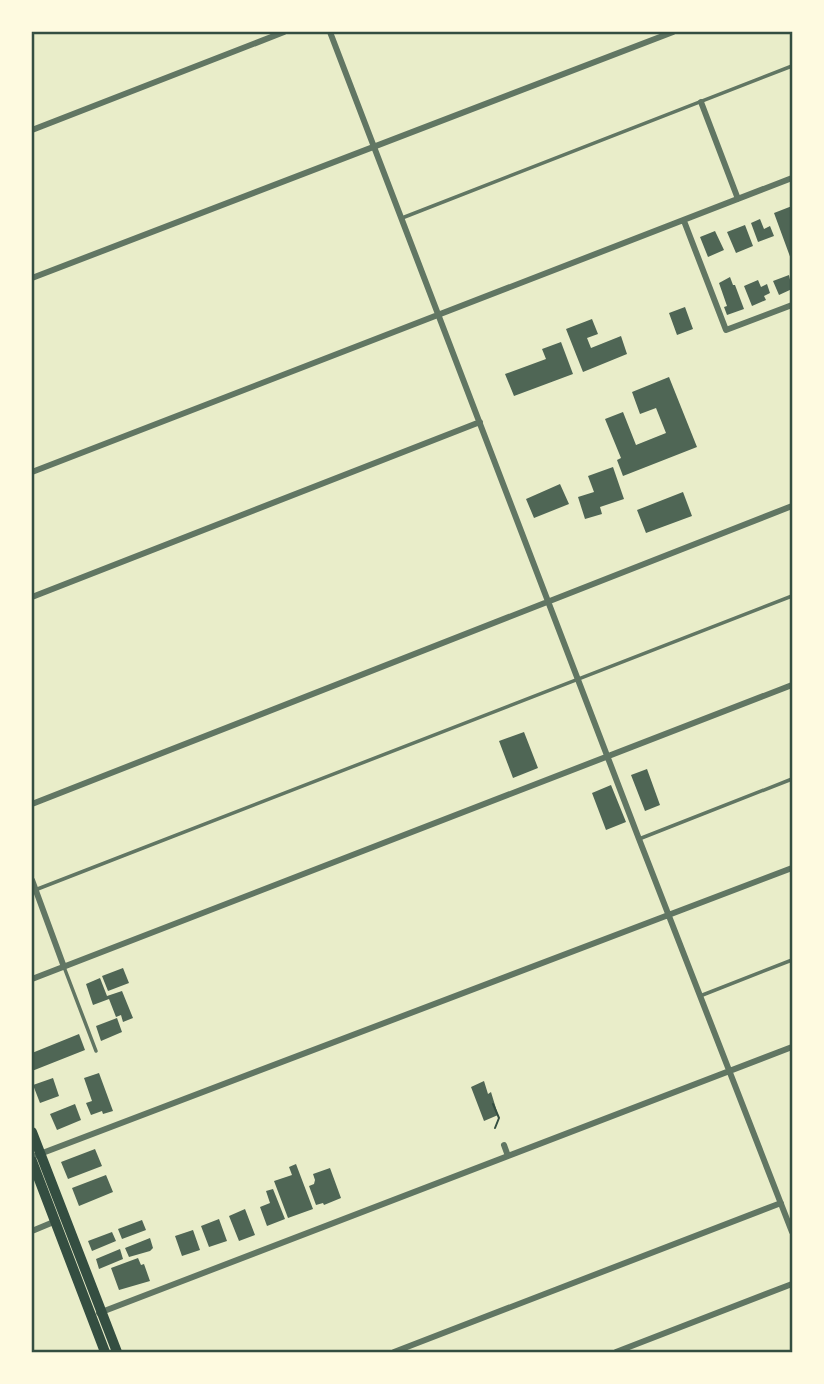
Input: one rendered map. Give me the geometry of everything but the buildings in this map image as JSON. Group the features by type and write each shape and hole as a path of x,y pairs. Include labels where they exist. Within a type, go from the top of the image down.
{"main road":[{"path":"32,1132 34,1157 96,1314 117,1353"},
{"path":"96,1314 105,1353"}],"street":[{"path":"32,130 284,32"},
{"path":"330,32 699,996 793,1232"},
{"path":"32,278 673,32"},
{"path":"701,102 738,199"},
{"path":"32,472 793,178"},
{"path":"684,221 726,330 793,304"},
{"path":"32,597 480,422"},
{"path":"32,804 793,506"},
{"path":"32,979 793,685"},
{"path":"34,1157 793,868"},
{"path":"32,880 64,967"},
{"path":"96,1314 793,1047"},
{"path":"504,1145 508,1156"},
{"path":"394,1353 781,1203"},
{"path":"32,1231 60,1220"},
{"path":"616,1353 793,1284"}],"lane":[{"path":"402,218 793,66"},
{"path":"35,890 793,596"},
{"path":"639,839 793,779"},
{"path":"699,996 793,960"},
{"path":"64,967 96,1051"}],"path":[{"path":"493,1104 499,1118 495,1128"}]}
